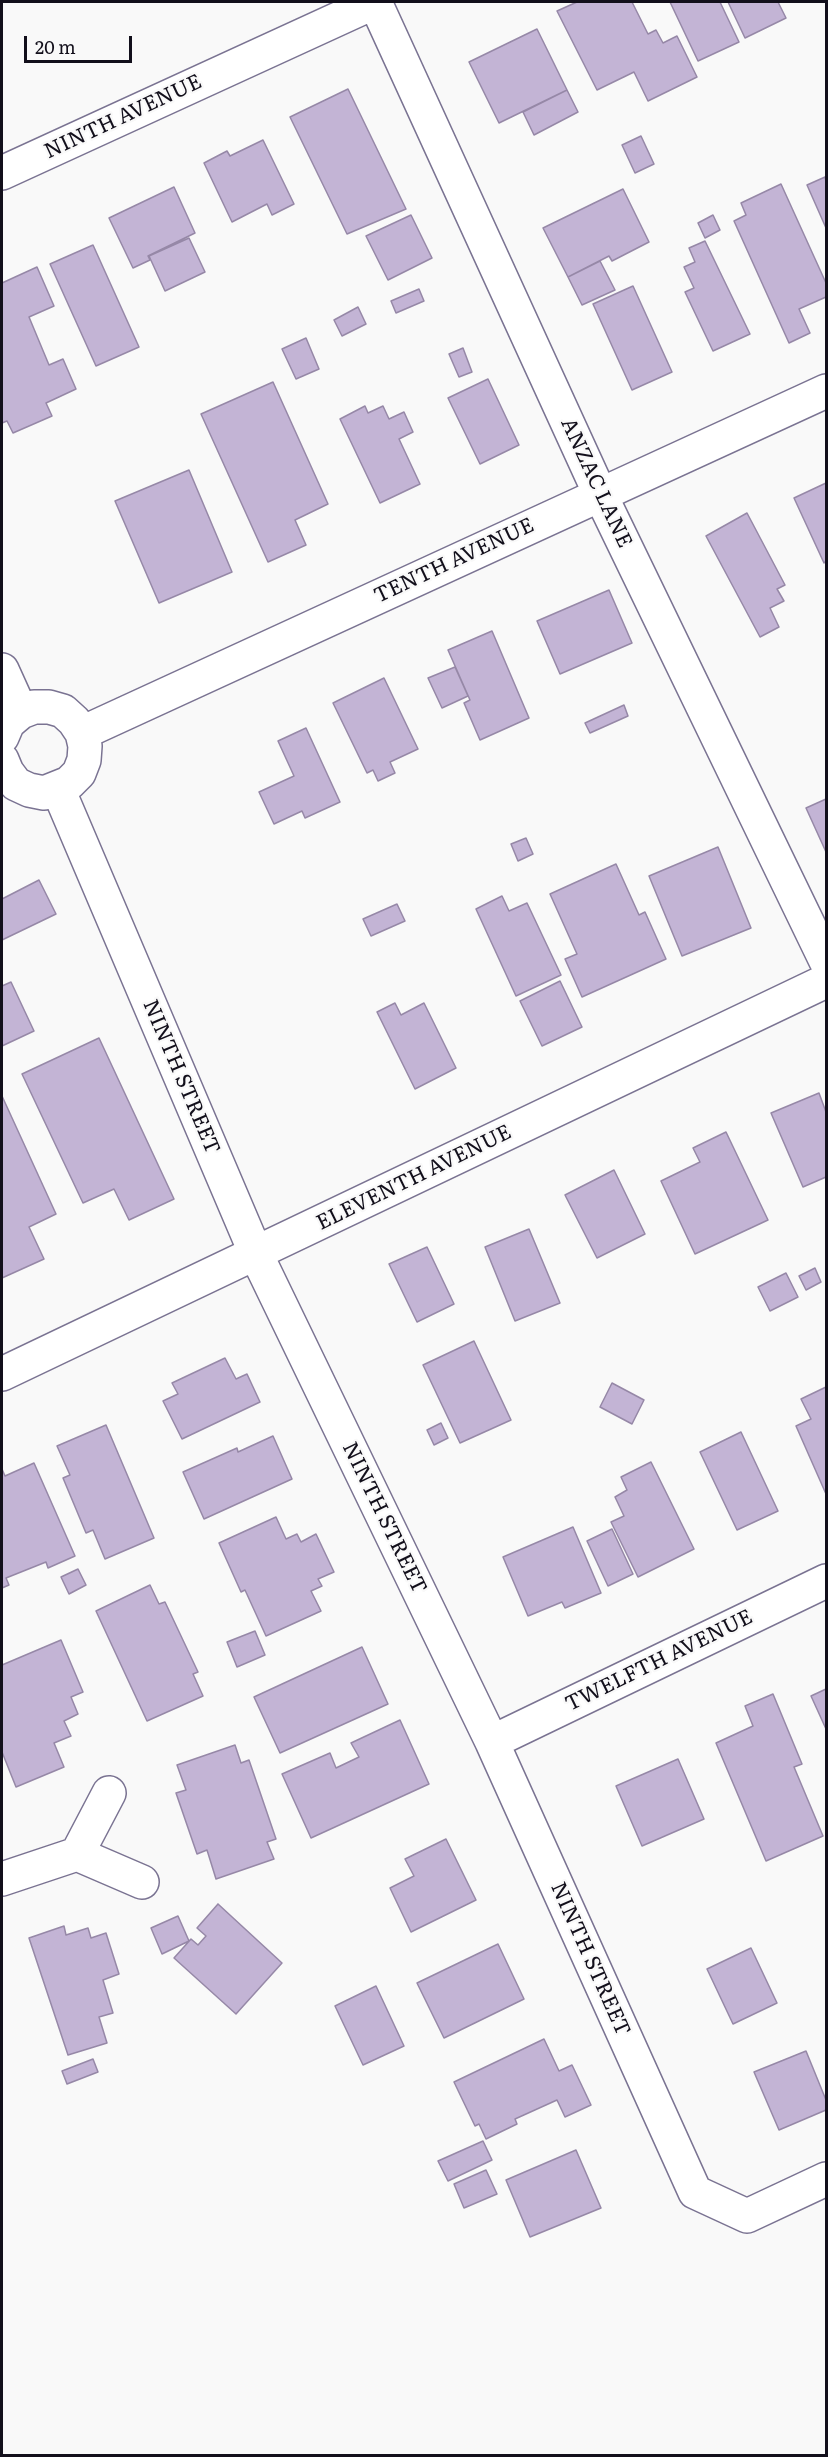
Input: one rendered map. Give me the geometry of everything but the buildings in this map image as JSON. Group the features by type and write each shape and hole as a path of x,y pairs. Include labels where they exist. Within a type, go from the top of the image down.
{"street":[{"name":"NINTH AVENUE","path":"2,173 375,2"},
{"name":"ANZAC LANE","path":"375,2 600,494 826,961"},
{"name":"TENTH AVENUE","path":"82,733 826,391"},
{"path":"2,670 11,725 42,707 63,711 82,733 85,746 79,773 69,783 58,789 44,792 29,790 16,784 3,769"},
{"name":"NINTH STREET","path":"58,789 256,1254 492,1742 695,2192 747,2216 826,2179"},
{"name":"ELEVENTH AVENUE","path":"2,1374 826,981"},
{"name":"TWELFTH AVENUE","path":"492,1742 826,1581"},
{"path":"77,1854 109,1793"},
{"path":"2,1879 77,1854 142,1882"}]}
